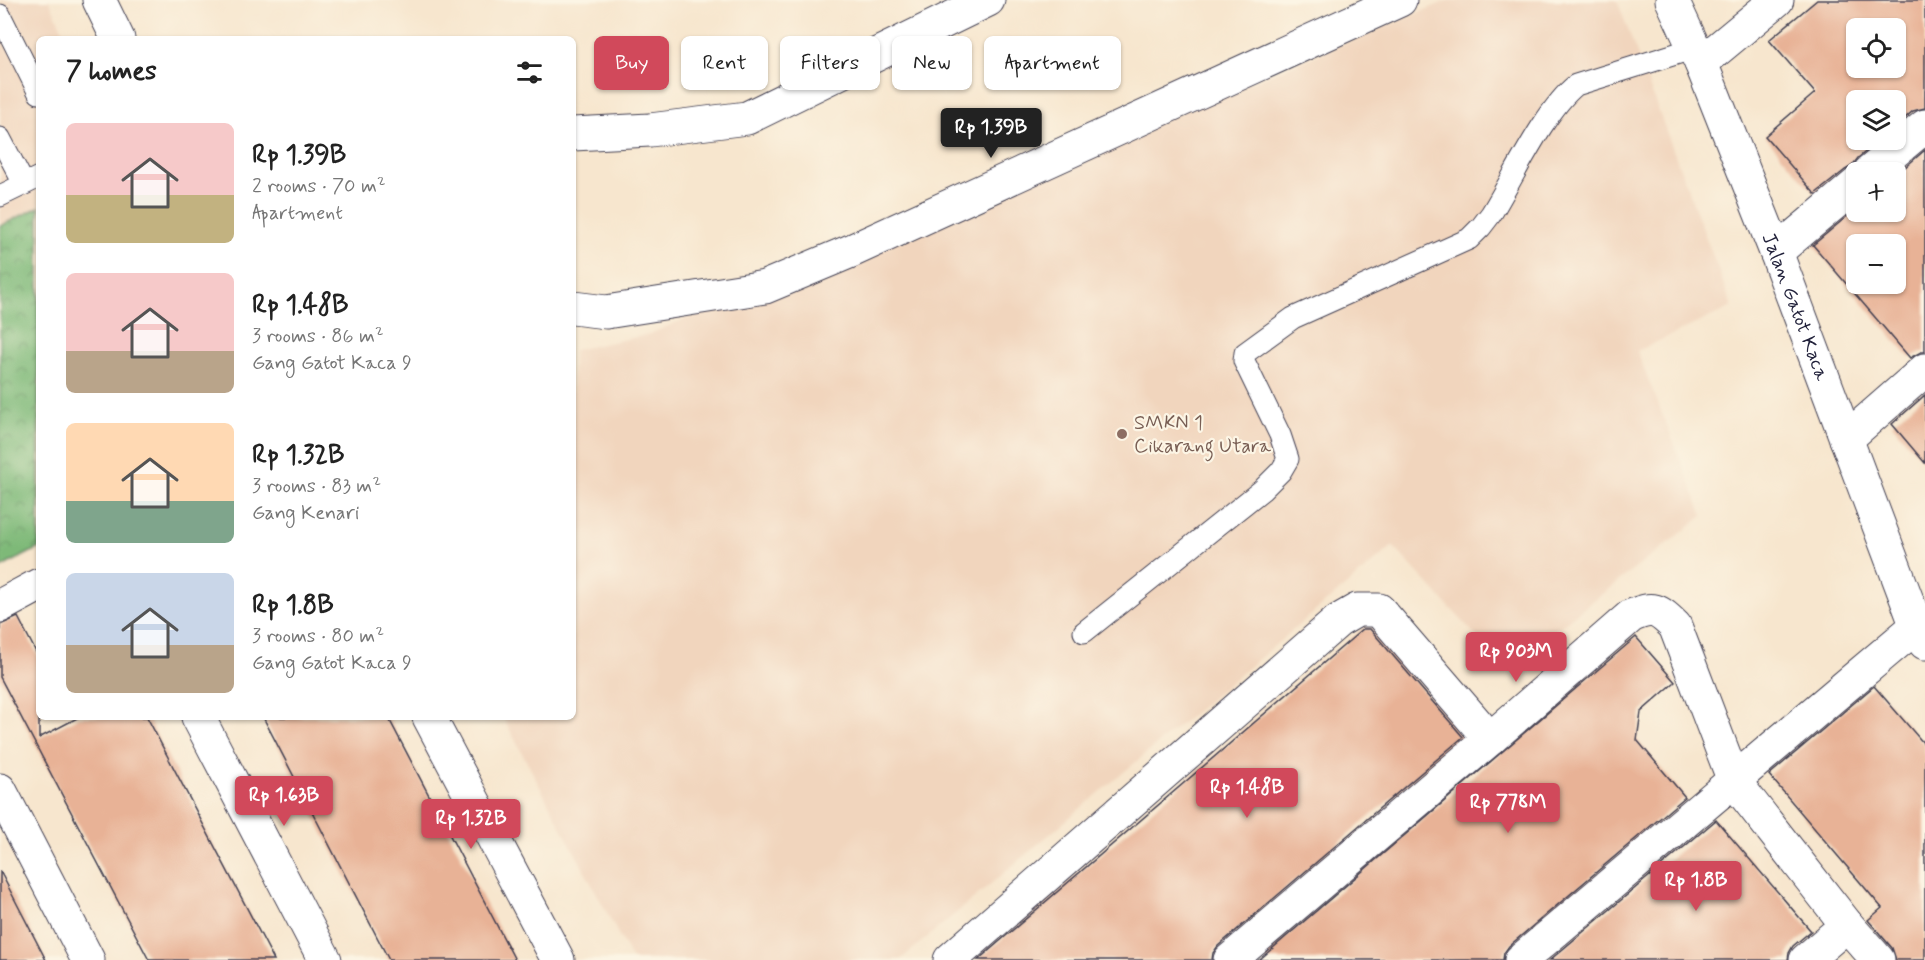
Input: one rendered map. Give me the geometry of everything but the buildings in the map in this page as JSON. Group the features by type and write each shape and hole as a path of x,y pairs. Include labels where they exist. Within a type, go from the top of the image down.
{"street":[{"path":"99,0 117,36"},
{"path":"576,134 650,130 747,118 988,0"},
{"path":"576,308 606,312 765,287 1400,0"},
{"name":"Jalan Gatot Kaca","path":"1672,0 1698,56 1776,252 1846,439 1922,630"},
{"path":"1698,56 1777,0"},
{"path":"1882,162 1925,126"},
{"path":"1776,252 1846,192"},
{"path":"1846,439 1925,370"},
{"path":"0,606 36,587"},
{"path":"950,960 1338,621 1357,610 1378,610 1490,739"},
{"path":"1230,960 1631,616 1644,610 1660,612 1675,626 1734,781 1847,925 1878,960"},
{"path":"1521,960 1734,781 1922,630"},
{"path":"200,720 325,960"},
{"path":"431,720 558,960"},
{"path":"0,790 88,960"},
{"path":"1806,960 1847,925"}],"lane":[{"path":"0,15 36,87"},
{"path":"1084,632 1262,490 1281,471 1288,459 1280,435 1244,361 1245,353 1293,318 1469,239 1491,213 1546,120 1576,85 1698,56"},
{"path":"0,138 32,180 0,196"}],"shaded area":[{"path":"0,0 49,0 66,36 36,36 36,208 0,226"},
{"name":"SMKN 1 Cikarang Utara","path":"1449,0 1617,0 1732,307 1637,351 1703,516 1506,668 1393,546 900,960 632,960 505,720 576,720 576,349 647,335"}],"green space":[{"path":"36,208 36,550 0,568 0,226"}],"place":[{"name":"SMKN 1 Cikarang Utara","path":"1122,434"}]}
